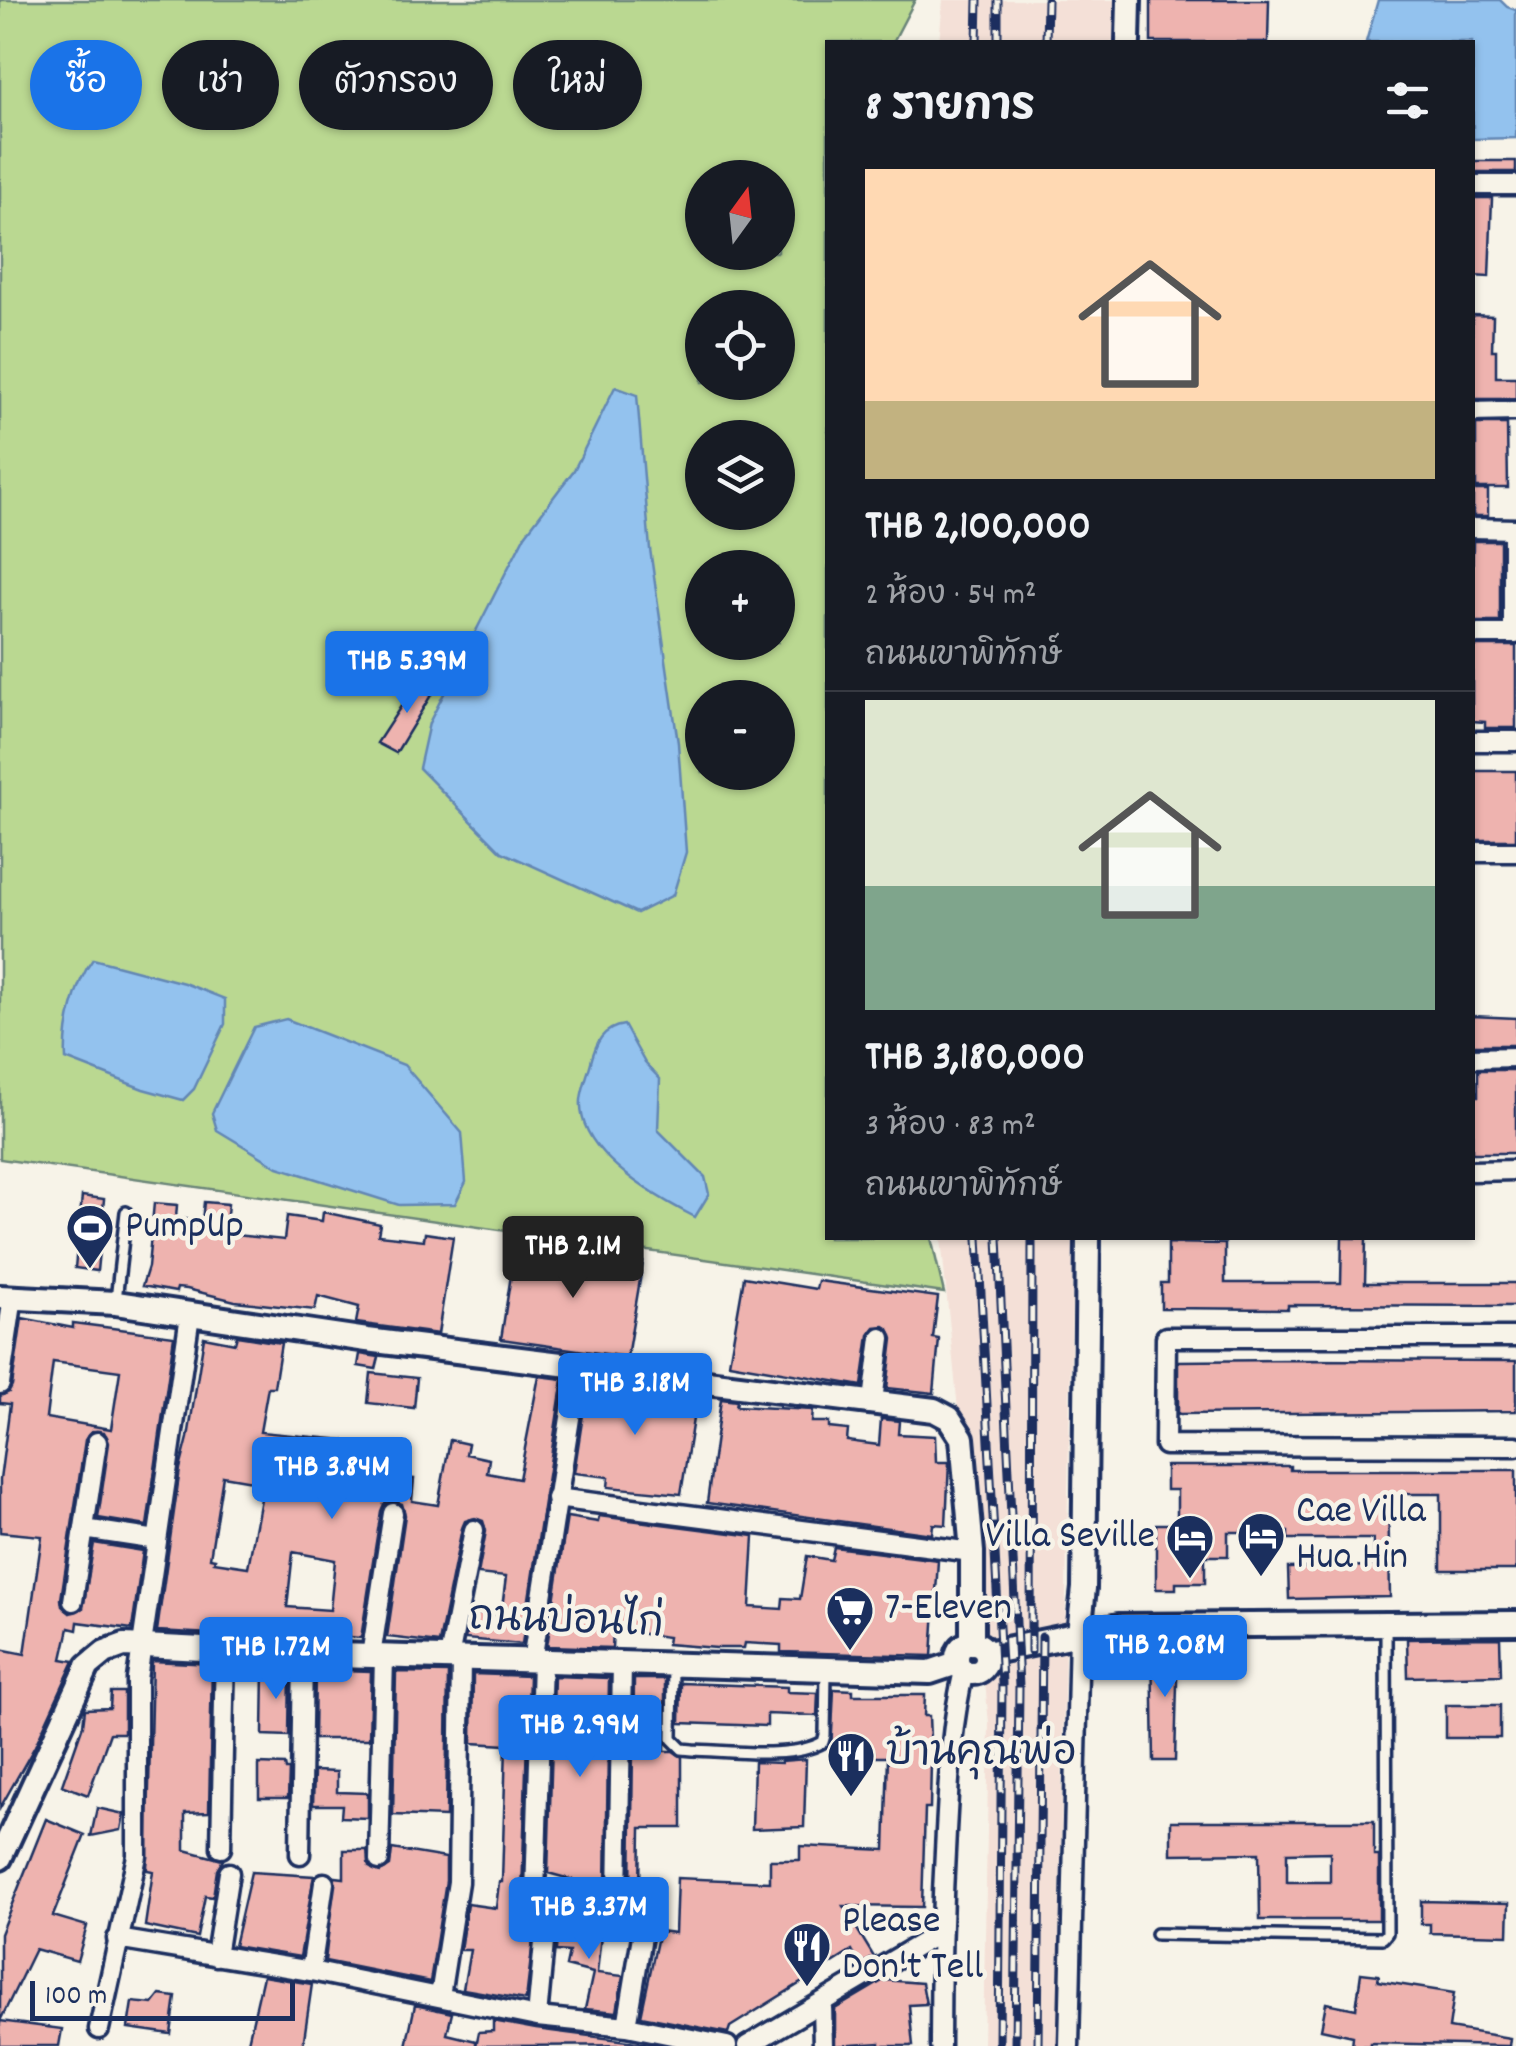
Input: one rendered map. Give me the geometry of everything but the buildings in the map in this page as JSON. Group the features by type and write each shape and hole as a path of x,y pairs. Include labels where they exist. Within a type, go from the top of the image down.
{"street":[{"path":"1128,40 1129,0"},
{"path":"1475,184 1516,185"},
{"path":"1475,412 1516,412"},
{"path":"1475,528 1514,529 1515,634 1475,634"},
{"path":"1475,741 1516,741"},
{"path":"1475,852 1516,852"},
{"path":"1475,1058 1516,1057"},
{"path":"1475,1170 1516,1170"},
{"path":"1069,2046 1079,1632 1084,1588 1088,1240"},
{"path":"0,1384 6,1297 116,1303 578,1367 934,1410 949,1418 962,1438 980,1648"},
{"path":"99,2029 137,1856 137,1679 190,1315"},
{"path":"1516,1337 1166,1337 1165,1445 1516,1446"},
{"path":"873,1401 881,1338"},
{"path":"535,1895 537,1661 556,1498 578,1367"},
{"path":"73,1602 98,1442"},
{"path":"556,1498 972,1552"},
{"path":"379,1860 377,1656 393,1513"},
{"path":"84,1530 157,1540"},
{"path":"440,1996 458,1882 455,1659 474,1530"},
{"path":"940,2046 940,1932 949,1767 961,1667 958,1651 1119,1626 1516,1624"},
{"name":"ถนนบ่อนไก่","path":"0,1858 8,1814 88,1666 105,1652 124,1645 622,1664 930,1672 961,1667"},
{"path":"221,1848 225,1650"},
{"path":"300,1854 303,1654"},
{"path":"618,1897 622,1664"},
{"path":"216,1956 230,1873"},
{"path":"311,1971 324,1883"},
{"path":"537,2017 545,1932"},
{"path":"747,2046 940,1932"},
{"path":"627,2026 642,1936"},
{"path":"117,1939 311,1971 537,2017 627,2026 726,2046"},
{"path":"822,2004 823,2046"}],"lane":[{"path":"116,1303 126,1212"},
{"path":"1156,1934 1382,1938 1387,1933 1386,1624"},
{"path":"673,1665 672,1740 682,1749 694,1750 798,1751 824,1742 826,1669"}],"shaded area":[{"path":"943,0 1120,0 1120,40 939,40"},
{"path":"941,1240 1073,1240 1057,2046 983,2046 989,1723"}],"green space":[{"path":"0,0 915,0 894,40 825,40 825,1240 931,1240 944,1293 0,1159"}],"water":[{"path":"1378,0 1500,0 1516,10 1516,138 1475,139 1475,40 1367,40"},
{"path":"615,387 637,395 650,549 678,743 686,852 673,895 637,913 502,852 419,768 429,723 525,535 574,470"},
{"path":"93,959 184,983 225,999 225,1024 194,1089 183,1100 66,1059 72,1006"},
{"path":"286,1019 404,1065 462,1133 466,1182 455,1204 399,1205 278,1167 217,1130 212,1113 254,1027"},
{"path":"624,1025 645,1063 660,1079 658,1130 705,1177 709,1194 695,1217 622,1171 592,1138 583,1119 581,1100 595,1049 605,1033"}],"railway":[{"path":"977,40 978,0"},
{"path":"998,0 998,40"},
{"path":"1046,40 1047,0"},
{"path":"978,1240 1002,1683 999,2046"},
{"path":"998,1240 1019,1687 1015,2046"},
{"path":"1031,1652 1032,1240"},
{"path":"1038,2046 1042,1637"}],"place":[{"name":"PumpUp","path":"90,1270"},
{"name":"Cae Villa Hua Hin","path":"1261,1578"},
{"name":"Villa Seville","path":"1190,1580"},
{"name":"7-Eleven","path":"850,1652"},
{"name":"บ้านคุณพ่อ","path":"851,1798"},
{"name":"Please Don't Tell","path":"807,1988"}]}
